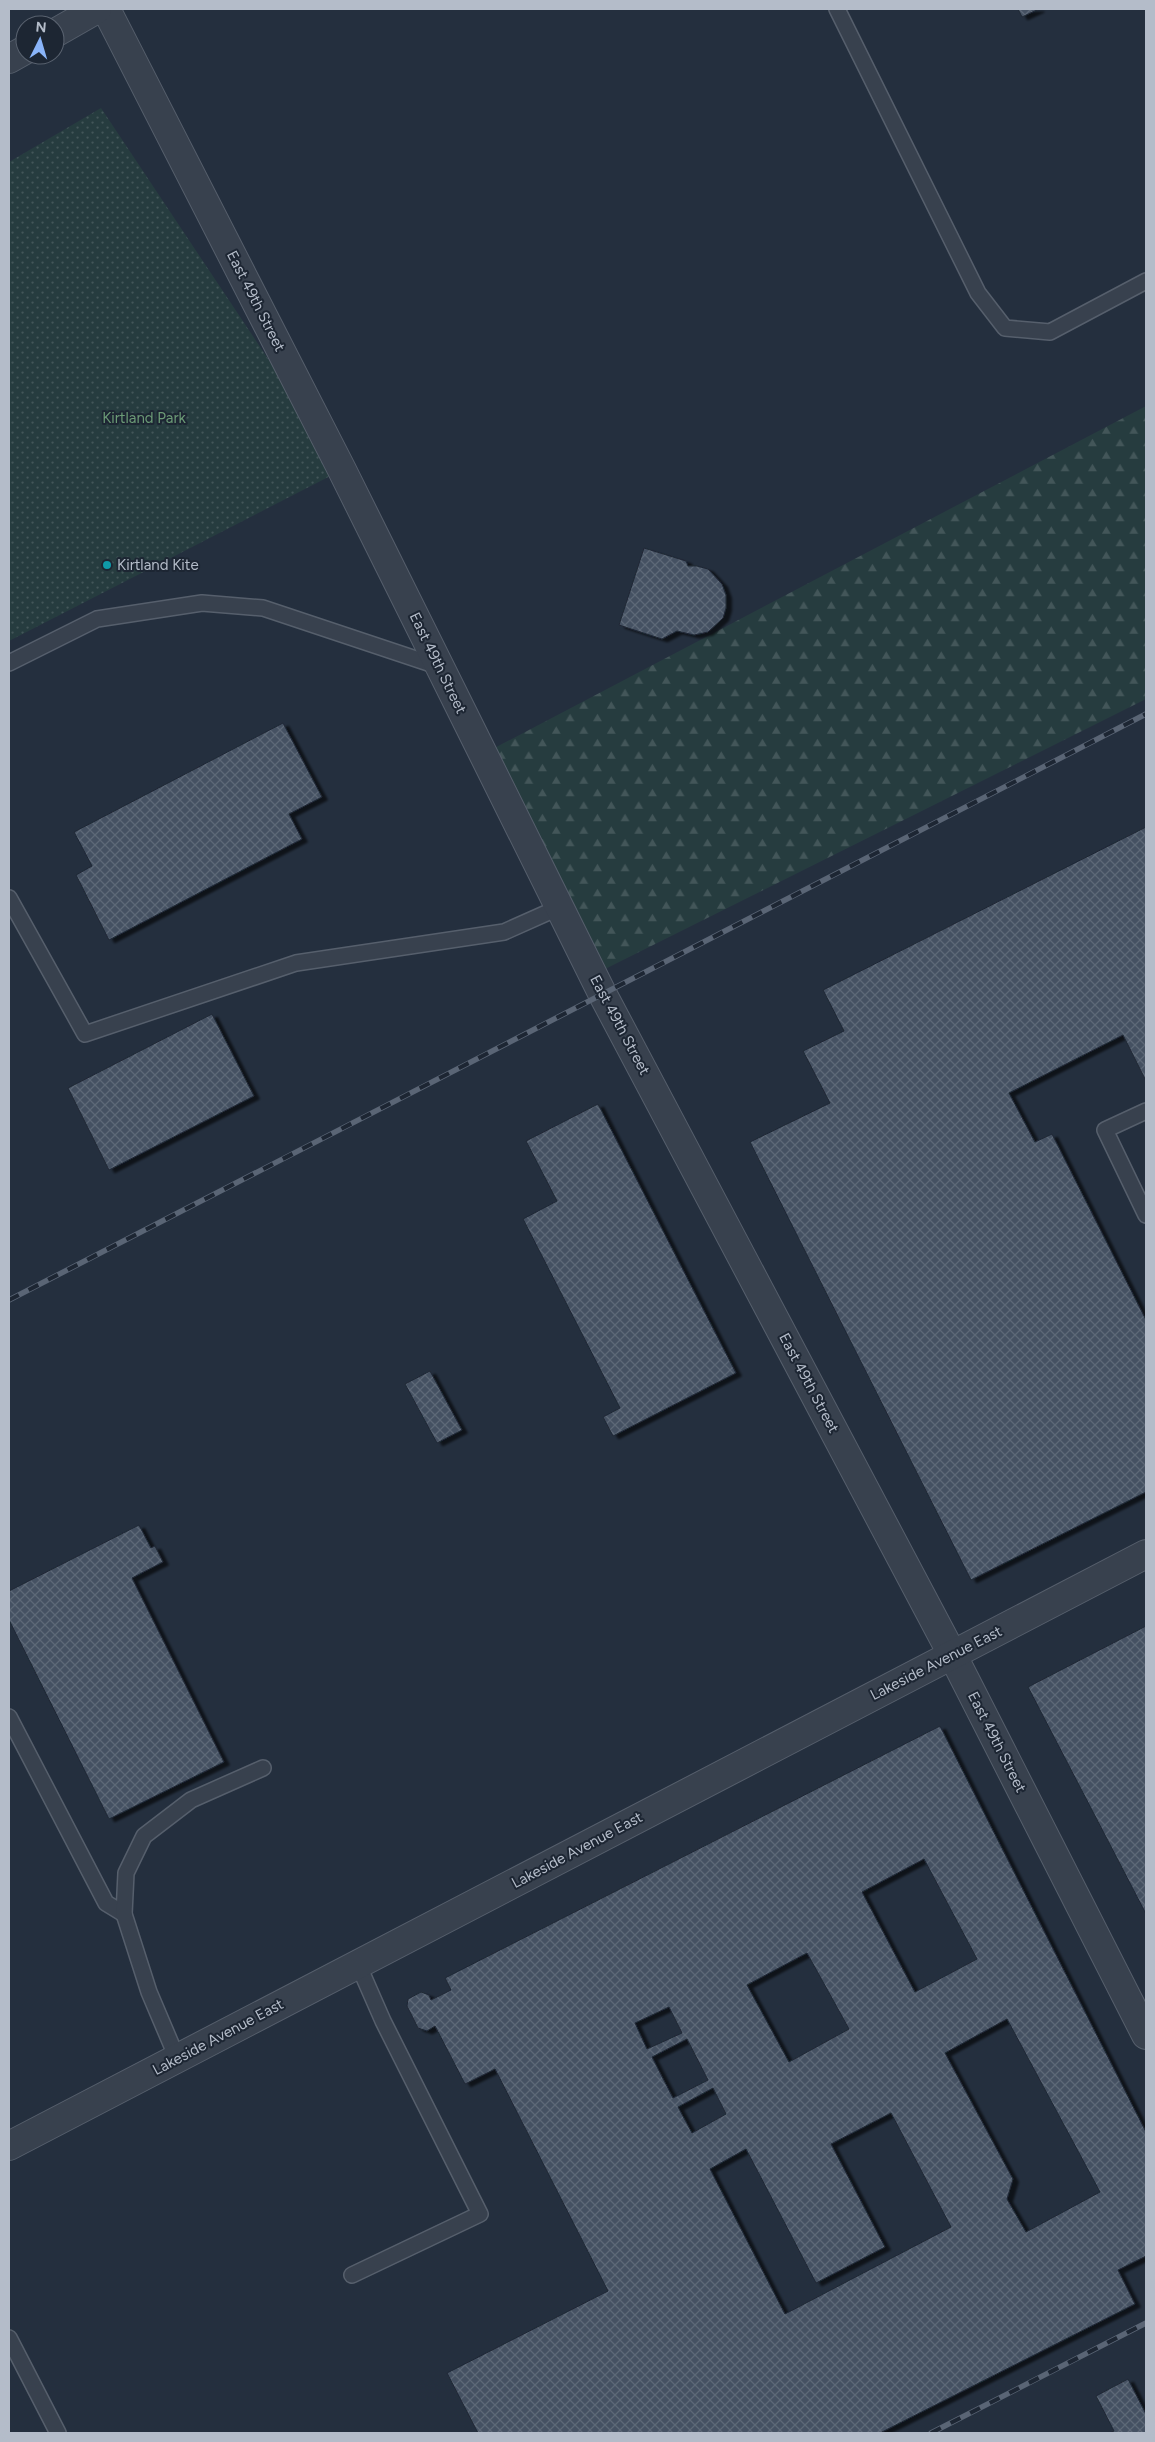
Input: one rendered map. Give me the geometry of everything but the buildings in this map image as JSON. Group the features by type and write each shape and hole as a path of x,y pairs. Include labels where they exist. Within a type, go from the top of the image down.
{"street":[{"path":"65,27 97,9"},
{"name":"East 49th Street","path":"106,9 342,470 602,993 952,1654 1146,2035"},
{"name":"Lakeside Avenue East","path":"9,2146 1146,1554"}],"lane":[{"path":"837,9 978,292 1005,328 1050,332 1146,281"},
{"path":"9,663 97,619 202,603 263,608 440,667"},
{"path":"9,898 85,1034 296,963 504,932 560,907"},
{"path":"1146,1110 1105,1130 1146,1215"},
{"path":"9,1717 106,1903 124,1914"},
{"path":"177,2058 149,1992 124,1914 126,1873 144,1836 191,1800 263,1768"},
{"path":"352,2275 480,2214 383,2021 358,1964"},
{"path":"9,2338 58,2433"}],"green space":[{"name":"Kirtland Park","path":"101,108 342,470 9,641 9,162"},
{"path":"1146,406 1146,699 593,975 483,754"}],"railway":[{"path":"9,1300 1146,714"},
{"path":"931,2433 1146,2323"}],"place":[{"name":"Kirtland Kite","path":"107,565"}]}
